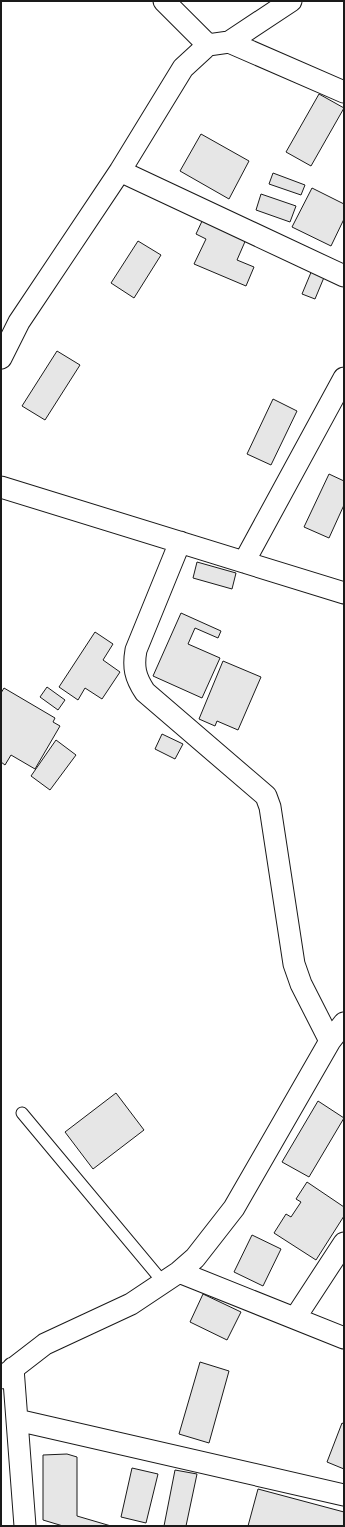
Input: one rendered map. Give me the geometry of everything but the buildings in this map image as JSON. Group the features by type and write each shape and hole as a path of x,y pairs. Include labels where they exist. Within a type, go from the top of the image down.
{"street":[{"path":"164,1 208,45"},
{"path":"1,358 18,322 120,171 182,68 208,45 229,42 291,1"},
{"path":"229,42 344,92"},
{"path":"120,171 344,276"},
{"path":"244,562 344,378"},
{"path":"1,487 344,593"},
{"path":"180,542 136,650 134,665 137,679 145,692 266,796 270,807 294,964 301,984 330,1041"},
{"path":"25,1526 17,1420 7,1373 45,1344 131,1304 171,1277 195,1258 234,1208 330,1041 344,1023"},
{"path":"295,1318 344,1243"},
{"path":"171,1277 295,1318 344,1338"},
{"path":"17,1420 344,1495"}],"lane":[{"path":"22,1113 171,1277"}]}
